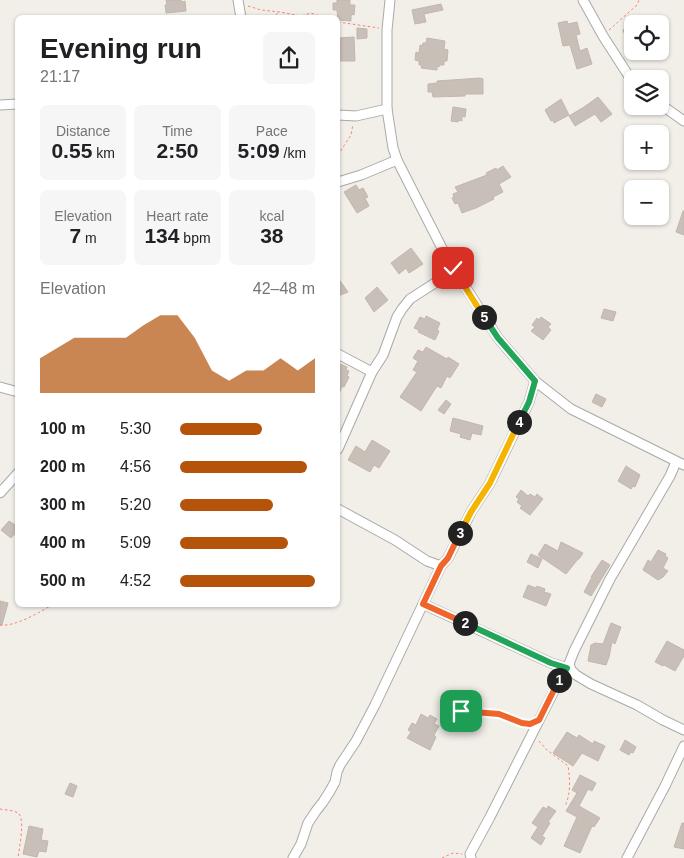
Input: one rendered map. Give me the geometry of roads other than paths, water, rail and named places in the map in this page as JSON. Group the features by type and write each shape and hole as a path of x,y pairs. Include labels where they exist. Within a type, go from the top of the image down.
{"street":[{"path":"238,0 240,15"},
{"path":"390,0 387,30 387,109 393,148 397,160 453,268 498,338 535,381 570,409 682,463 665,484 610,579 471,856"},
{"path":"583,0 625,70"},
{"path":"0,105 15,104"},
{"path":"340,115 356,116 387,109"},
{"path":"669,110 684,121"},
{"path":"340,181 397,160"},
{"path":"340,444 372,372 383,355 397,317 410,299 441,279 453,268"},
{"path":"340,355 372,372"},
{"path":"293,858 301,844 308,823 330,791 340,765 356,741 375,705 441,566 448,558 471,512 490,483 529,402 535,381"},
{"path":"0,387 15,391"},
{"path":"0,493 15,476"},
{"path":"340,510 395,540 427,561 441,566"},
{"path":"423,604 551,663 568,666 591,684 637,705 684,730"},
{"path":"627,858 684,746"}]}
